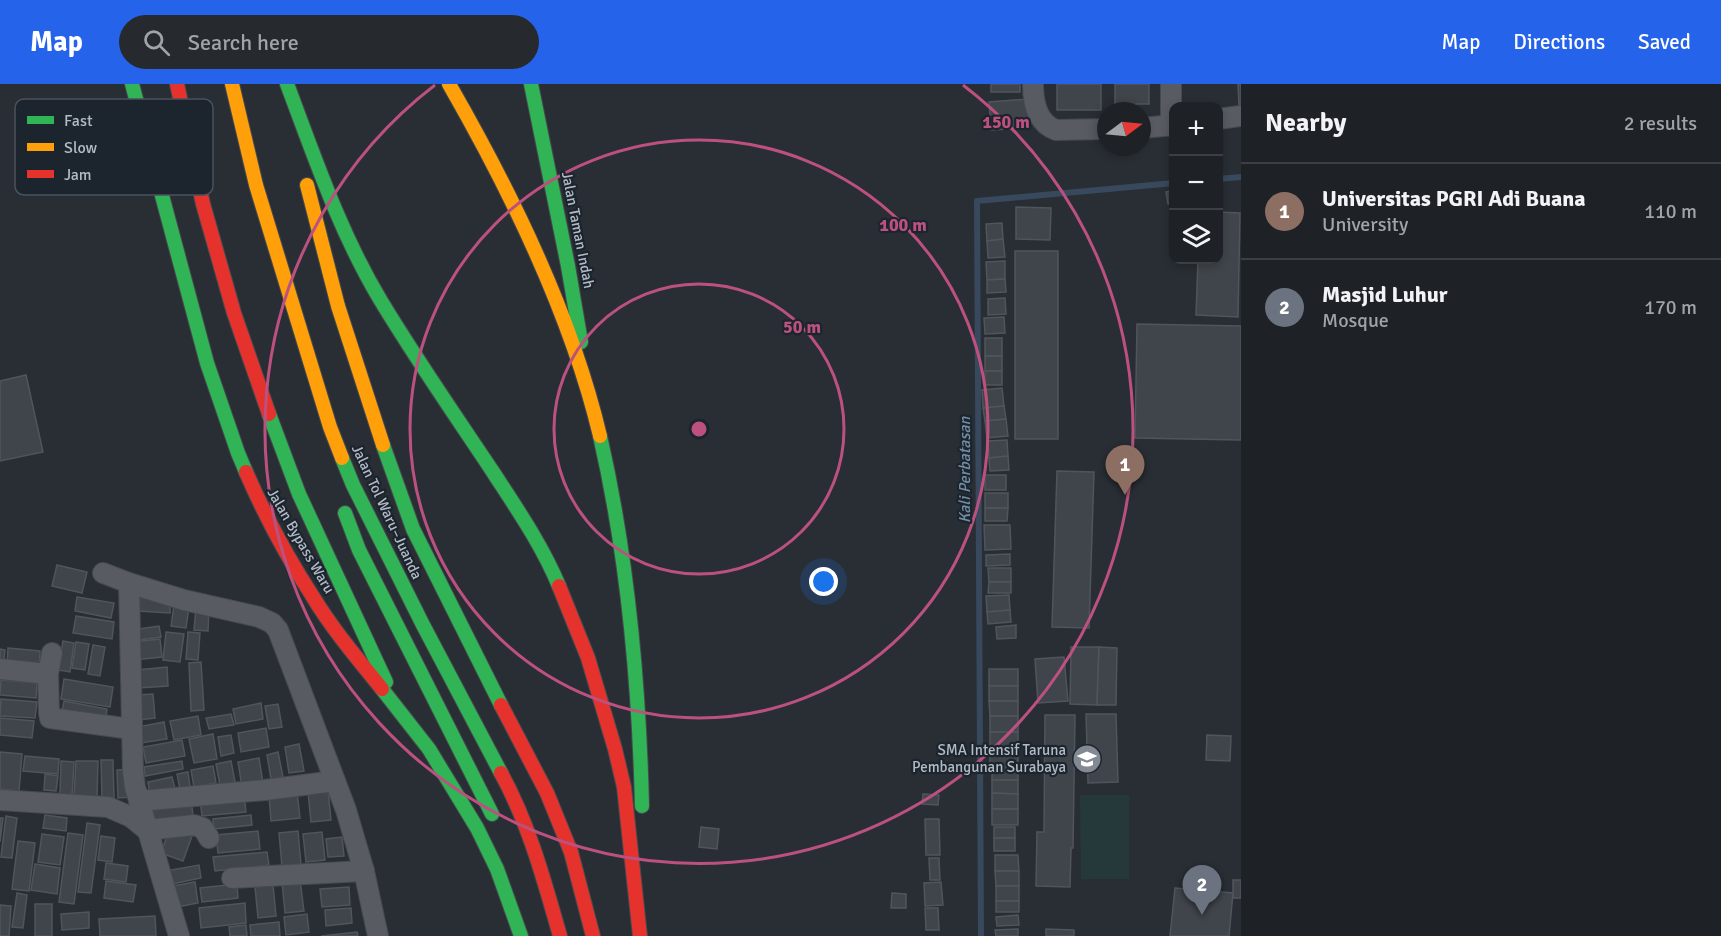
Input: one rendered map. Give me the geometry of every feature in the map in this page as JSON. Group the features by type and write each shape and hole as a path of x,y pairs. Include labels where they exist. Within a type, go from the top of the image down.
{"main road":[{"name":"Jalan Bypass Waru","path":"132,84 136,99"},
{"path":"177,84 180,99"},
{"name":"Jalan Tol Waru–Juanda","path":"232,84 256,185 330,427 353,485 423,625 504,778 524,822 560,936"},
{"path":"285,84 299,153"},
{"path":"285,84 345,235 360,266 519,512 541,548 556,579 588,658 615,749 624,787 641,936"},
{"path":"433,84 482,140"},
{"path":"449,84 482,140 519,213 549,282 586,384 616,512 627,582 638,699 643,830 641,936"},
{"name":"Jalan Taman Indah","path":"531,84 568,266 586,384"},
{"name":"Jalan Tol Waru–Juanda","path":"304,175 344,326 370,409 413,529 547,793 571,852 593,936"},
{"path":"256,185 272,285"},
{"name":"Jalan Bypass Waru","path":"162,195 207,363 238,453 273,531 313,598 342,639 429,749 454,788 497,869 521,936"},
{"path":"201,195 234,314 299,494 400,713"},
{"path":"339,499 376,586 450,727 497,825"},
{"path":"519,891 529,936"}],"street":[{"path":"1033,84 1038,114 1049,128 1056,130 1097,129"},
{"path":"1171,84 1171,102"},
{"path":"1223,119 1241,117"},
{"path":"1151,127 1169,125"},
{"path":"103,573 184,600 259,617 272,623 278,630 335,781 364,872 378,936"},
{"path":"129,583 133,772 147,830 179,936"},
{"path":"52,653 48,674 50,718 132,731"},
{"path":"0,669 48,674"},
{"path":"139,801 265,790 335,781"},
{"path":"0,800 108,807 131,817 147,830 194,825 203,828 209,838"},
{"path":"232,878 364,872"}],"shaded area":[{"path":"1080,795 1129,795 1129,879 1081,879"}],"building":[{"path":"991,84 1020,84 1020,92 991,92"},
{"path":"1057,84 1101,84 1101,102 1097,102 1097,110 1057,110"},
{"path":"1115,84 1149,84 1149,102 1115,102"},
{"path":"1238,84 1241,84 1241,105 1239,105"},
{"path":"1028,99 1030,128 991,130 989,102"},
{"path":"1166,192 1169,192 1169,204 1168,204"},
{"path":"1016,207 1051,208 1050,240 1016,239"},
{"path":"1223,212 1240,213 1238,317 1196,315 1198,264 1223,264"},
{"path":"1002,223 1003,239 987,241 986,224"},
{"path":"1003,239 1005,257 988,258 987,241"},
{"path":"1015,251 1058,251 1058,439 1015,439"},
{"path":"1005,261 1005,279 987,280 986,262"},
{"path":"1005,279 1006,292 987,293 987,280"},
{"path":"1005,298 1006,314 988,315 988,299"},
{"path":"1004,317 1005,333 985,334 984,318"},
{"path":"1137,324 1241,326 1241,440 1135,438"},
{"path":"985,338 1002,338 1002,356 985,356"},
{"path":"985,356 1002,356 1002,371 985,371"},
{"path":"985,371 1002,371 1002,385 985,385"},
{"path":"26,375 43,452 0,461 0,381"},
{"path":"1002,388 1004,406 983,408 982,390"},
{"path":"1004,406 1006,419 985,421 983,408"},
{"path":"1006,419 1008,436 987,438 985,421"},
{"path":"1007,440 1008,456 989,458 988,441"},
{"path":"1008,456 1009,470 990,471 989,458"},
{"path":"1057,471 1094,472 1089,628 1052,627"},
{"path":"985,475 1006,475 1006,490 985,490"},
{"path":"985,493 1008,493 1008,508 985,508"},
{"path":"985,508 1008,508 1007,521 985,521"},
{"path":"984,525 1010,525 1011,549 985,550"},
{"path":"1010,554 1010,565 986,566 986,555"},
{"path":"57,565 87,572 82,593 52,586"},
{"path":"988,568 1011,568 1011,582 989,582"},
{"path":"989,582 1011,582 1011,593 988,593"},
{"path":"1009,595 1010,610 987,612 986,596"},
{"path":"138,596 170,597 170,613 138,611"},
{"path":"77,597 114,603 111,618 75,611"},
{"path":"174,605 189,607 186,628 171,626"},
{"path":"196,607 209,608 208,631 194,630"},
{"path":"1010,610 1011,622 988,624 987,612"},
{"path":"76,616 114,622 112,639 73,633"},
{"path":"1016,625 1016,638 997,639 996,627"},
{"path":"159,626 161,637 133,641 132,630"},
{"path":"166,632 184,634 180,662 163,660"},
{"path":"188,632 200,633 198,660 186,659"},
{"path":"160,639 162,657 134,660 132,642"},
{"path":"63,641 74,643 70,672 58,670"},
{"path":"76,642 89,644 85,670 72,668"},
{"path":"93,645 105,647 100,676 88,674"},
{"path":"1071,647 1099,647 1097,705 1070,704"},
{"path":"1099,647 1117,648 1116,705 1097,705"},
{"path":"8,648 40,651 39,670 7,667"},
{"path":"0,649 5,650 3,668 0,668"},
{"path":"1064,657 1068,701 1038,703 1035,659"},
{"path":"201,662 204,710 191,711 189,663"},
{"path":"167,667 168,686 138,688 137,670"},
{"path":"989,669 1018,669 1018,686 989,686"},
{"path":"64,679 113,687 110,707 61,699"},
{"path":"1,680 37,683 36,698 0,695"},
{"path":"989,686 1018,686 1018,701 989,701"},
{"path":"153,694 155,718 138,720 136,695"},
{"path":"1,699 37,702 35,718 0,716"},
{"path":"64,701 107,709 105,723 61,716"},
{"path":"989,701 1018,701 1018,716 990,716"},
{"path":"261,703 263,719 236,724 233,709"},
{"path":"278,704 282,727 269,729 265,706"},
{"path":"231,714 234,725 209,729 206,718"},
{"path":"1086,714 1116,714 1118,782 1088,783"},
{"path":"1045,715 1075,715 1073,848 1071,848 1070,887 1036,886 1037,832 1044,832"},
{"path":"198,716 201,735 174,740 170,721"},
{"path":"990,716 1018,716 1018,732 990,732"},
{"path":"0,718 34,721 32,738 0,735"},
{"path":"164,722 167,739 141,743 138,727"},
{"path":"266,728 269,747 241,752 238,733"},
{"path":"990,732 1018,732 1018,747 990,747"},
{"path":"213,734 217,759 194,763 189,739"},
{"path":"231,735 234,753 221,756 218,737"},
{"path":"1207,735 1231,736 1230,761 1206,760"},
{"path":"182,740 185,756 146,763 143,747"},
{"path":"299,744 304,771 289,773 285,747"},
{"path":"990,747 1018,747 1018,767 990,767"},
{"path":"0,752 22,754 19,791 0,789"},
{"path":"278,752 283,777 271,779 267,755"},
{"path":"25,756 59,759 58,774 23,771"},
{"path":"259,758 263,783 242,787 238,762"},
{"path":"101,760 113,760 114,799 102,799"},
{"path":"61,761 74,762 72,796 60,795"},
{"path":"76,761 98,761 97,797 74,796"},
{"path":"182,761 183,769 145,776 144,767"},
{"path":"231,761 235,782 220,785 216,764"},
{"path":"213,766 216,783 194,787 191,770"},
{"path":"131,769 132,797 118,798 117,770"},
{"path":"992,769 1018,769 1018,780 992,780"},
{"path":"188,772 190,787 180,789 177,774"},
{"path":"45,774 58,776 56,791 44,790"},
{"path":"172,777 175,789 150,794 148,782"},
{"path":"992,780 1018,780 1018,794 992,793"},
{"path":"328,790 331,820 311,822 308,792"},
{"path":"297,792 300,818 271,821 269,795"},
{"path":"992,793 1018,794 1018,809 992,809"},
{"path":"923,794 939,795 938,805 922,804"},
{"path":"244,795 246,812 202,816 200,799"},
{"path":"191,798 193,816 149,820 147,802"},
{"path":"992,809 1018,809 1018,825 992,825"},
{"path":"45,815 67,818 66,831 43,828"},
{"path":"251,815 252,825 214,829 213,819"},
{"path":"6,816 17,818 12,858 1,857"},
{"path":"0,818 3,818 0,842"},
{"path":"925,819 939,819 940,855 926,855"},
{"path":"87,823 100,825 91,893 78,892"},
{"path":"701,827 719,829 717,849 699,847"},
{"path":"994,827 1015,827 1015,838 994,838"},
{"path":"170,828 192,836 183,861 161,853"},
{"path":"258,831 260,849 218,853 216,835"},
{"path":"298,831 301,865 282,867 279,833"},
{"path":"322,832 325,860 306,862 303,834"},
{"path":"68,833 83,835 74,904 59,902"},
{"path":"42,834 64,837 60,865 38,862"},
{"path":"101,836 115,838 112,862 98,860"},
{"path":"342,837 344,856 328,857 326,839"},
{"path":"994,838 1015,838 1015,851 994,851"},
{"path":"18,841 35,843 29,891 12,889"},
{"path":"267,852 269,865 215,871 213,857"},
{"path":"995,855 1018,855 1019,871 995,871"},
{"path":"929,858 939,858 940,880 930,880"},
{"path":"106,863 128,866 126,882 104,879"},
{"path":"35,864 60,868 57,894 31,890"},
{"path":"199,865 201,878 167,885 165,871"},
{"path":"995,871 1019,871 1019,886 996,886"},
{"path":"300,880 304,911 285,913 282,882"},
{"path":"1233,880 1241,880 1241,898 1233,898"},
{"path":"106,881 136,885 133,902 104,898"},
{"path":"195,882 198,903 177,907 173,886"},
{"path":"941,882 943,905 925,906 924,883"},
{"path":"237,884 238,898 202,902 200,888"},
{"path":"273,885 276,916 258,918 255,887"},
{"path":"996,886 1019,886 1019,901 996,901"},
{"path":"349,887 350,905 322,907 320,889"},
{"path":"1175,888 1233,893 1229,936 1170,936"},
{"path":"17,893 27,895 23,928 12,927"},
{"path":"892,893 906,894 906,908 891,908"},
{"path":"996,901 1019,901 1019,912 996,912"},
{"path":"245,903 246,923 201,928 199,908"},
{"path":"35,904 52,904 52,936 35,936"},
{"path":"0,905 11,906 9,936 0,936"},
{"path":"351,908 352,923 326,926 325,910"},
{"path":"925,908 938,908 939,930 926,930"},
{"path":"89,912 89,928 62,930 61,914"},
{"path":"307,914 309,932 286,935 284,917"},
{"path":"1018,915 1019,925 997,926 996,917"},
{"path":"155,916 156,936 100,936 99,919"},
{"path":"279,922 280,936 251,936 250,925"},
{"path":"246,925 247,936 230,936 229,927"},
{"path":"1018,929 1018,936 996,936 995,930"},
{"path":"1046,929 1074,930 1074,936 1046,936"},
{"path":"357,932 358,936 321,936"}],"waterway":[{"name":"Kali Perbatasan","path":"1223,179 1241,177"},
{"name":"Kali Perbatasan","path":"981,936 977,201 1169,183"}],"traffic: fast":[{"path":"132,84 136,99"},
{"path":"287,84 329,195 366,275 408,344 529,528 559,586"},
{"path":"531,84 581,342"},
{"path":"162,195 207,363 246,472"},
{"path":"269,414 299,494 386,682"},
{"path":"600,436 625,574 635,666 642,806"},
{"path":"383,445 413,529 501,705"},
{"path":"342,458 353,485 423,625 501,773"},
{"path":"345,513 359,550 492,814"},
{"path":"382,689 429,749 477,828 497,869 521,936"}],"traffic: slow":[{"path":"232,84 256,185 330,427 342,458"},
{"path":"449,84 495,167 556,299 588,390 600,436"},
{"path":"307,185 338,306 383,445"}],"traffic: jam":[{"path":"177,84 180,99"},
{"path":"201,195 234,313 269,414"},
{"path":"246,472 303,582 337,633 382,689"},
{"path":"559,586 588,658 624,787 640,936"},
{"path":"501,705 547,793 571,852 593,936"},
{"path":"501,773 528,832 560,936"}],"place":[{"name":"Universitas PGRI Adi Buana","path":"1125,495"},
{"name":"SMA Intensif Taruna Pembangunan Surabaya","path":"1087,759"},
{"name":"Masjid Luhur","path":"1202,915"}]}
